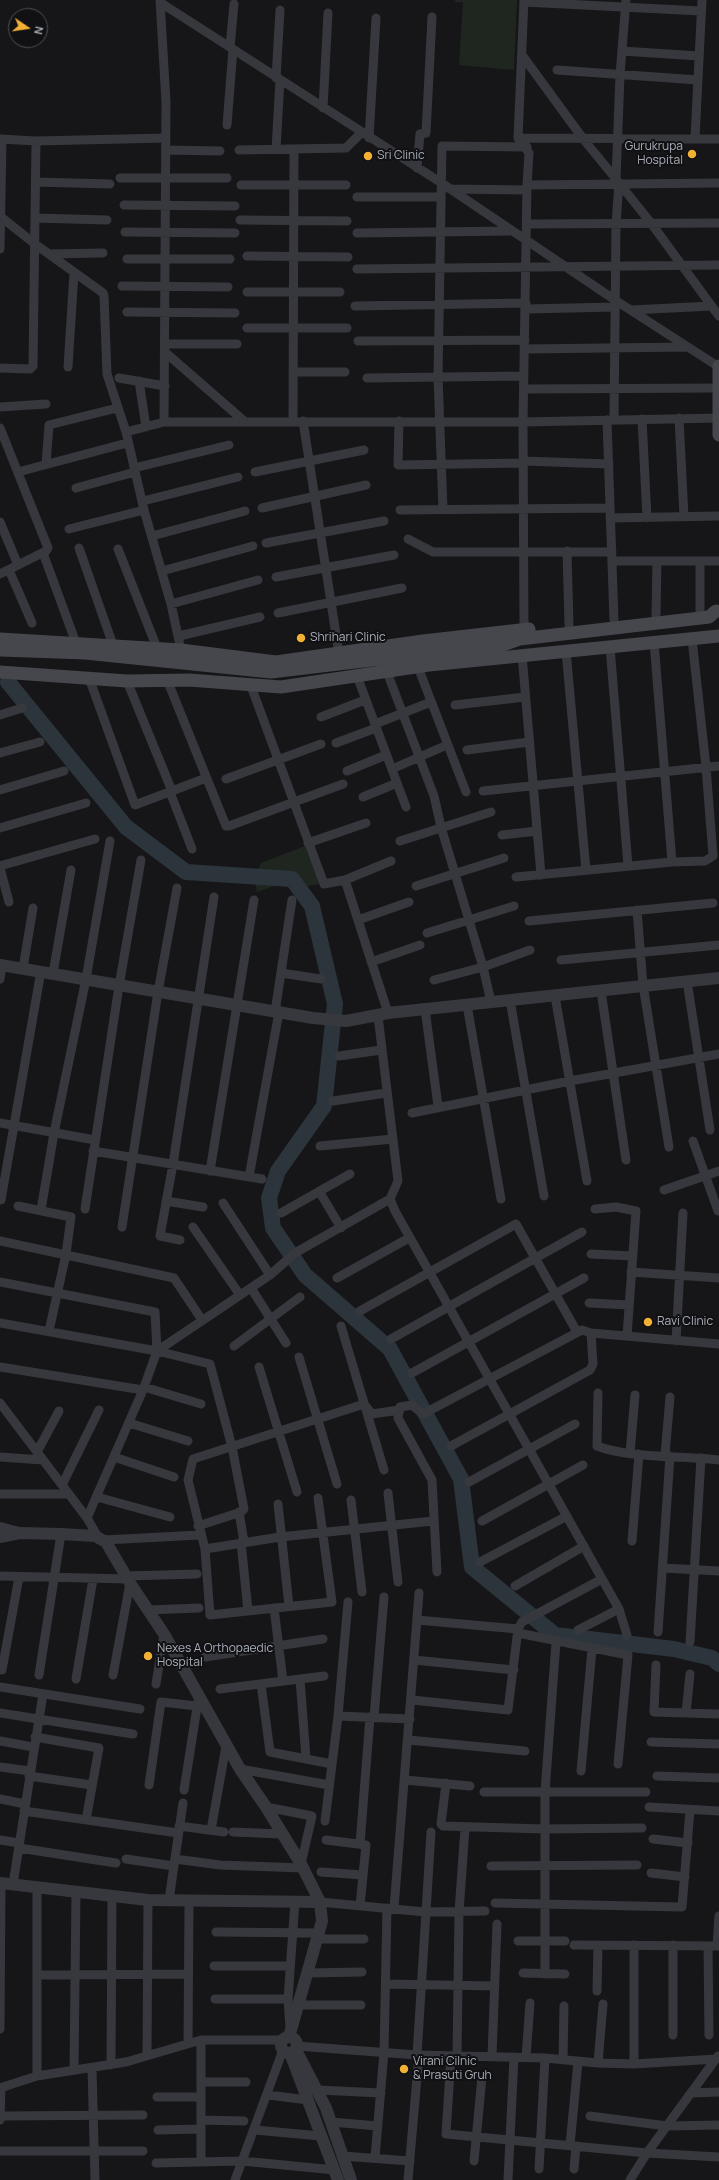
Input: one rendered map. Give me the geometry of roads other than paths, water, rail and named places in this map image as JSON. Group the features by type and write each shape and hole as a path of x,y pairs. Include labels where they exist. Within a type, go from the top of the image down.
{"main road":[{"path":"719,366 719,435"},
{"path":"0,639 186,650 276,662 423,641 656,615 718,611"},
{"path":"0,650 85,653 190,665 280,671 506,644 520,638 709,617 718,611"},
{"path":"506,644 520,647 708,629 719,635"},
{"path":"0,672 127,681 168,682 189,680 251,686 281,687 418,667 719,635"},
{"path":"186,650 190,665 189,680"}],"street":[{"path":"696,138 702,0"},
{"path":"161,1 361,133 440,182 568,268 615,304 631,310 719,366"},
{"path":"161,1 167,179 164,422"},
{"path":"524,630 523,422 528,224 527,187 529,153 527,147 519,141 518,138 524,1 626,4 701,11"},
{"path":"227,125 234,4"},
{"path":"614,620 609,464 610,420 614,388 615,267 620,75 626,4"},
{"path":"276,149 280,10"},
{"path":"323,108 328,13"},
{"path":"417,168 420,134 426,134 432,17"},
{"path":"369,138 376,18"},
{"path":"622,51 699,56"},
{"path":"522,55 584,140 651,223 719,316"},
{"path":"557,70 698,80"},
{"path":"239,150 346,148 361,133"},
{"path":"0,249 1,139 36,141 166,138"},
{"path":"518,138 584,140 719,139"},
{"path":"0,368 30,369 33,366 36,141"},
{"path":"443,509 441,421 438,378 439,197 442,146 527,147"},
{"path":"293,421 294,149"},
{"path":"166,150 220,151"},
{"path":"120,178 227,178"},
{"path":"450,189 527,187 618,181 719,183"},
{"path":"36,182 110,184"},
{"path":"241,185 346,185"},
{"path":"357,197 439,197"},
{"path":"124,205 236,206"},
{"path":"1,217 35,244 103,293 107,374 126,432 127,443 179,636 186,650"},
{"path":"35,218 106,220"},
{"path":"240,220 347,221"},
{"path":"528,224 719,223"},
{"path":"357,234 511,231"},
{"path":"125,232 235,233"},
{"path":"49,254 103,252"},
{"path":"247,256 348,257"},
{"path":"127,259 230,260"},
{"path":"357,269 439,267 568,268 719,265"},
{"path":"68,367 74,273"},
{"path":"122,286 228,287"},
{"path":"247,292 340,292"},
{"path":"355,306 439,303 526,306 615,304"},
{"path":"631,310 712,306"},
{"path":"126,312 165,314 234,313"},
{"path":"247,328 347,328"},
{"path":"358,341 438,341 614,348 687,347"},
{"path":"166,349 237,344"},
{"path":"166,349 244,421"},
{"path":"293,372 345,372"},
{"path":"367,378 524,376"},
{"path":"119,378 165,386"},
{"path":"139,381 146,427"},
{"path":"524,389 718,388"},
{"path":"0,407 46,404"},
{"path":"46,464 49,425 117,408"},
{"path":"679,418 684,517"},
{"path":"126,432 164,422 523,422 719,418"},
{"path":"642,419 648,518"},
{"path":"303,421 339,654"},
{"path":"399,421 398,465 523,462 609,464"},
{"path":"0,428 48,546 48,550 43,553 0,574"},
{"path":"18,472 127,443"},
{"path":"76,488 135,470 229,445"},
{"path":"255,472 364,450"},
{"path":"69,529 238,477"},
{"path":"262,508 366,485"},
{"path":"400,510 610,508"},
{"path":"152,536 245,511"},
{"path":"610,518 719,516"},
{"path":"266,543 384,521"},
{"path":"0,522 18,565"},
{"path":"408,539 433,552 566,551 657,561 719,561"},
{"path":"162,571 253,546"},
{"path":"80,548 114,645"},
{"path":"118,549 157,648"},
{"path":"566,551 569,625"},
{"path":"43,553 76,643"},
{"path":"276,577 394,555"},
{"path":"656,615 657,561"},
{"path":"700,562 700,611"},
{"path":"9,570 32,623"},
{"path":"171,604 258,580"},
{"path":"278,613 402,588"},
{"path":"179,636 260,617"},
{"path":"516,877 672,862 705,861 713,856 706,767 692,639"},
{"path":"654,642 663,772 672,862"},
{"path":"610,647 628,866"},
{"path":"566,651 586,870"},
{"path":"522,655 541,875"},
{"path":"418,667 466,792"},
{"path":"387,672 434,796 441,827 483,967 491,1002"},
{"path":"357,676 406,807"},
{"path":"89,678 137,806 206,778"},
{"path":"127,681 192,849"},
{"path":"168,682 224,825 227,826 343,784"},
{"path":"251,686 277,761 324,884 345,880 391,861"},
{"path":"456,705 525,697"},
{"path":"321,717 365,700"},
{"path":"336,743 431,702"},
{"path":"0,715 22,708"},
{"path":"0,753 40,742"},
{"path":"467,750 529,742"},
{"path":"226,779 321,744"},
{"path":"392,769 447,745"},
{"path":"347,771 386,755"},
{"path":"483,791 719,766"},
{"path":"0,790 64,771"},
{"path":"363,797 396,783"},
{"path":"0,828 86,804"},
{"path":"400,841 491,812"},
{"path":"308,843 366,823"},
{"path":"502,835 537,831"},
{"path":"9,902 0,867 95,840"},
{"path":"41,1210 54,1133 86,979 110,841"},
{"path":"416,886 455,875 504,858"},
{"path":"85,1209 119,986 141,860"},
{"path":"1,1200 14,1126 47,972 71,870"},
{"path":"157,1351 270,1275 295,1253 390,1199 398,1181 381,1050 383,1015 371,962 345,880"},
{"path":"122,1227 134,1157 158,992 177,888"},
{"path":"180,1240 160,1237 173,1164 214,897"},
{"path":"210,1170 254,900"},
{"path":"249,1177 277,1012 281,973 292,900"},
{"path":"358,920 409,902"},
{"path":"529,921 713,903"},
{"path":"427,933 514,906"},
{"path":"23,968 33,908"},
{"path":"637,910 643,985 669,1147"},
{"path":"371,962 420,945"},
{"path":"561,960 719,945"},
{"path":"434,980 483,967 530,950"},
{"path":"0,979 1,965 313,1018 346,1021 425,1009 719,978"},
{"path":"281,973 321,979"},
{"path":"687,981 710,1130"},
{"path":"601,991 626,1160"},
{"path":"555,996 587,1181"},
{"path":"510,1000 544,1196"},
{"path":"467,1005 501,1199"},
{"path":"425,1009 438,1106"},
{"path":"339,1056 381,1050"},
{"path":"412,1113 438,1106 570,1080 719,1054"},
{"path":"332,1101 386,1093"},
{"path":"0,1123 95,1140"},
{"path":"320,1146 393,1139"},
{"path":"693,1141 718,1211"},
{"path":"93,1151 262,1179"},
{"path":"664,1190 719,1171"},
{"path":"281,1213 350,1174"},
{"path":"319,1191 341,1228"},
{"path":"390,1199 409,1238 619,1609 627,1635"},
{"path":"166,1201 203,1207"},
{"path":"223,1203 270,1275"},
{"path":"18,1206 71,1216 66,1254 49,1331"},
{"path":"595,1209 616,1207 636,1211 627,1336"},
{"path":"676,1341 683,1213"},
{"path":"360,1311 514,1224 518,1225 577,1332"},
{"path":"193,1227 240,1295"},
{"path":"391,1339 582,1232"},
{"path":"337,1278 409,1238"},
{"path":"0,1241 174,1278 202,1320"},
{"path":"591,1254 633,1256"},
{"path":"632,1272 719,1278"},
{"path":"412,1373 584,1278"},
{"path":"0,1282 155,1312 157,1351 144,1389 87,1518"},
{"path":"250,1288 286,1343"},
{"path":"234,1346 300,1297"},
{"path":"589,1303 629,1305"},
{"path":"0,1323 157,1351 210,1364 232,1447 244,1506 243,1510 199,1530 101,1539 61,1534 20,1533 0,1528"},
{"path":"342,1326 384,1470"},
{"path":"364,1404 372,1414 412,1405 423,1414 582,1330 627,1336 719,1344"},
{"path":"451,1446 590,1370 593,1364 591,1332"},
{"path":"300,1357 337,1484"},
{"path":"0,1367 144,1389 201,1404"},
{"path":"259,1367 297,1492"},
{"path":"598,1393 596,1445 609,1450 719,1460"},
{"path":"632,1542 635,1395"},
{"path":"658,1632 664,1568 670,1397"},
{"path":"0,1403 87,1518 164,1634 197,1702 266,1807 302,1866 320,1902 322,1921 319,1936 308,1972 293,2002"},
{"path":"318,1498 324,1533 332,1602 210,1615 205,1549 199,1530 188,1480 193,1459 364,1404"},
{"path":"399,1408 398,1418 432,1480 433,1521 437,1572"},
{"path":"62,1486 99,1410"},
{"path":"37,1452 59,1411"},
{"path":"129,1423 188,1441"},
{"path":"469,1482 575,1424"},
{"path":"0,1457 43,1460"},
{"path":"114,1457 174,1477"},
{"path":"690,1642 701,1458"},
{"path":"482,1520 583,1465"},
{"path":"388,1493 398,1582"},
{"path":"0,1494 69,1494"},
{"path":"97,1497 170,1517"},
{"path":"350,1500 362,1592"},
{"path":"278,1504 280,1538 289,1606"},
{"path":"239,1512 243,1542 248,1612"},
{"path":"480,1562 566,1516"},
{"path":"205,1549 243,1542 433,1521"},
{"path":"0,1537 20,1533"},
{"path":"39,1675 61,1534"},
{"path":"515,1586 584,1546"},
{"path":"664,1568 719,1571"},
{"path":"0,1576 128,1579 197,1574"},
{"path":"2,1670 18,1577"},
{"path":"76,1679 93,1579"},
{"path":"113,1675 128,1579"},
{"path":"412,1700 508,1710 518,1631 524,1620 602,1579"},
{"path":"375,2158 384,2052 386,1984 391,1908 405,1780 419,1593"},
{"path":"360,1844 384,1597"},
{"path":"325,1821 338,1716 348,1602"},
{"path":"148,1610 199,1608"},
{"path":"274,1608 283,1681"},
{"path":"578,1630 619,1609"},
{"path":"417,1620 518,1631 556,1642 626,1654 629,1656 618,1764"},
{"path":"156,1684 164,1634"},
{"path":"205,1657 323,1639"},
{"path":"545,1974 545,1792 556,1642"},
{"path":"581,1772 592,1649"},
{"path":"414,1660 514,1670"},
{"path":"656,1665 653,1711 719,1714"},
{"path":"686,1713 690,1674"},
{"path":"220,1689 324,1676"},
{"path":"300,1679 306,1758"},
{"path":"261,1684 270,1752 332,1764"},
{"path":"0,1687 140,1709"},
{"path":"0,2029 1,1901 5,1883 19,1846 34,1742 43,1694"},
{"path":"149,1785 161,1702 197,1702"},
{"path":"184,1790 197,1702"},
{"path":"0,1713 133,1734"},
{"path":"338,1716 410,1719"},
{"path":"408,1740 525,1751"},
{"path":"0,1741 98,1747 86,1820"},
{"path":"651,1742 719,1744"},
{"path":"211,1830 226,1746"},
{"path":"0,1767 29,1774 92,1785"},
{"path":"240,1769 329,1785"},
{"path":"657,1776 719,1778"},
{"path":"405,1780 470,1786"},
{"path":"446,1784 441,1825 465,1828 642,1828"},
{"path":"484,1792 646,1792"},
{"path":"0,1800 24,1807 86,1820 179,1829 282,1834"},
{"path":"169,1900 182,1803"},
{"path":"266,1807 312,1816 302,1866"},
{"path":"649,1807 719,1811"},
{"path":"495,1903 680,1907 683,1905 690,1810"},
{"path":"465,1828 459,1912 458,1985 454,2056 445,2133 647,2153 719,2157"},
{"path":"408,2180 418,2055 425,1912 431,1832"},
{"path":"653,1838 688,1843"},
{"path":"0,1840 19,1846 116,1863"},
{"path":"326,1840 366,1846 360,1906"},
{"path":"126,1859 220,1865 302,1866"},
{"path":"491,1866 637,1865"},
{"path":"322,1872 363,1875"},
{"path":"651,1874 685,1877"},
{"path":"5,1883 148,1900 295,1901 425,1912 485,1911"},
{"path":"37,1887 37,2076"},
{"path":"74,2070 76,1892"},
{"path":"111,2065 110,1974 112,1896"},
{"path":"147,2055 148,1900"},
{"path":"235,2180 289,2044 293,2002 290,1966 295,1901"},
{"path":"188,2043 189,1907"},
{"path":"709,2035 715,1946 719,1916"},
{"path":"492,2056 497,1924"},
{"path":"216,1932 293,1933 364,1939"},
{"path":"518,1941 565,1941"},
{"path":"574,1945 715,1946"},
{"path":"597,1991 598,1945"},
{"path":"634,1945 634,2064"},
{"path":"673,1945 673,2035"},
{"path":"214,1966 290,1966"},
{"path":"308,1972 362,1972"},
{"path":"523,1973 565,1974"},
{"path":"37,1974 188,1974"},
{"path":"386,1984 495,1986"},
{"path":"215,2000 361,2005"},
{"path":"526,2057 530,2003"},
{"path":"598,2063 603,2004"},
{"path":"563,2060 564,2006"},
{"path":"0,2120 0,2088 37,2076 111,2065 201,2040 289,2044 418,2055 526,2057 598,2063 634,2064 717,2056"},
{"path":"201,2040 201,2162"},
{"path":"289,2044 318,2090 351,2180"},
{"path":"289,2044 321,2136 337,2175"},
{"path":"630,2180 647,2153 717,2056"},
{"path":"508,2180 514,2057"},
{"path":"539,2169 542,2142 545,2058"},
{"path":"574,2169 573,2145 578,2062"},
{"path":"92,2068 95,2180"},
{"path":"474,2161 482,2077"},
{"path":"201,2082 246,2082"},
{"path":"318,2090 381,2093"},
{"path":"691,2093 719,2092"},
{"path":"268,2095 308,2100"},
{"path":"157,2097 201,2097"},
{"path":"0,2116 143,2115"},
{"path":"590,2116 667,2126 719,2125"},
{"path":"158,2130 244,2121"},
{"path":"331,2122 378,2126"},
{"path":"255,2130 321,2136"},
{"path":"0,2151 143,2151"},
{"path":"342,2156 410,2161"},
{"path":"156,2163 242,2161 337,2175"}],"waterway":[{"path":"8,682 126,827 186,872 292,879 312,906 335,1004 324,1106 278,1171 269,1198 273,1228 305,1275 390,1349 461,1479 472,1567 555,1635 674,1649 712,1658 719,1664"}],"place":[{"name":"Gurukrupa Hospital","path":"692,154"},
{"name":"Sri Clinic","path":"368,156"},
{"name":"Shrihari Clinic","path":"301,638"},
{"name":"Ravi Clinic","path":"648,1322"},
{"name":"Nexes A Orthopaedic Hospital","path":"148,1656"},
{"name":"Virani Cilnic & Prasuti Gruh","path":"404,2069"}]}
